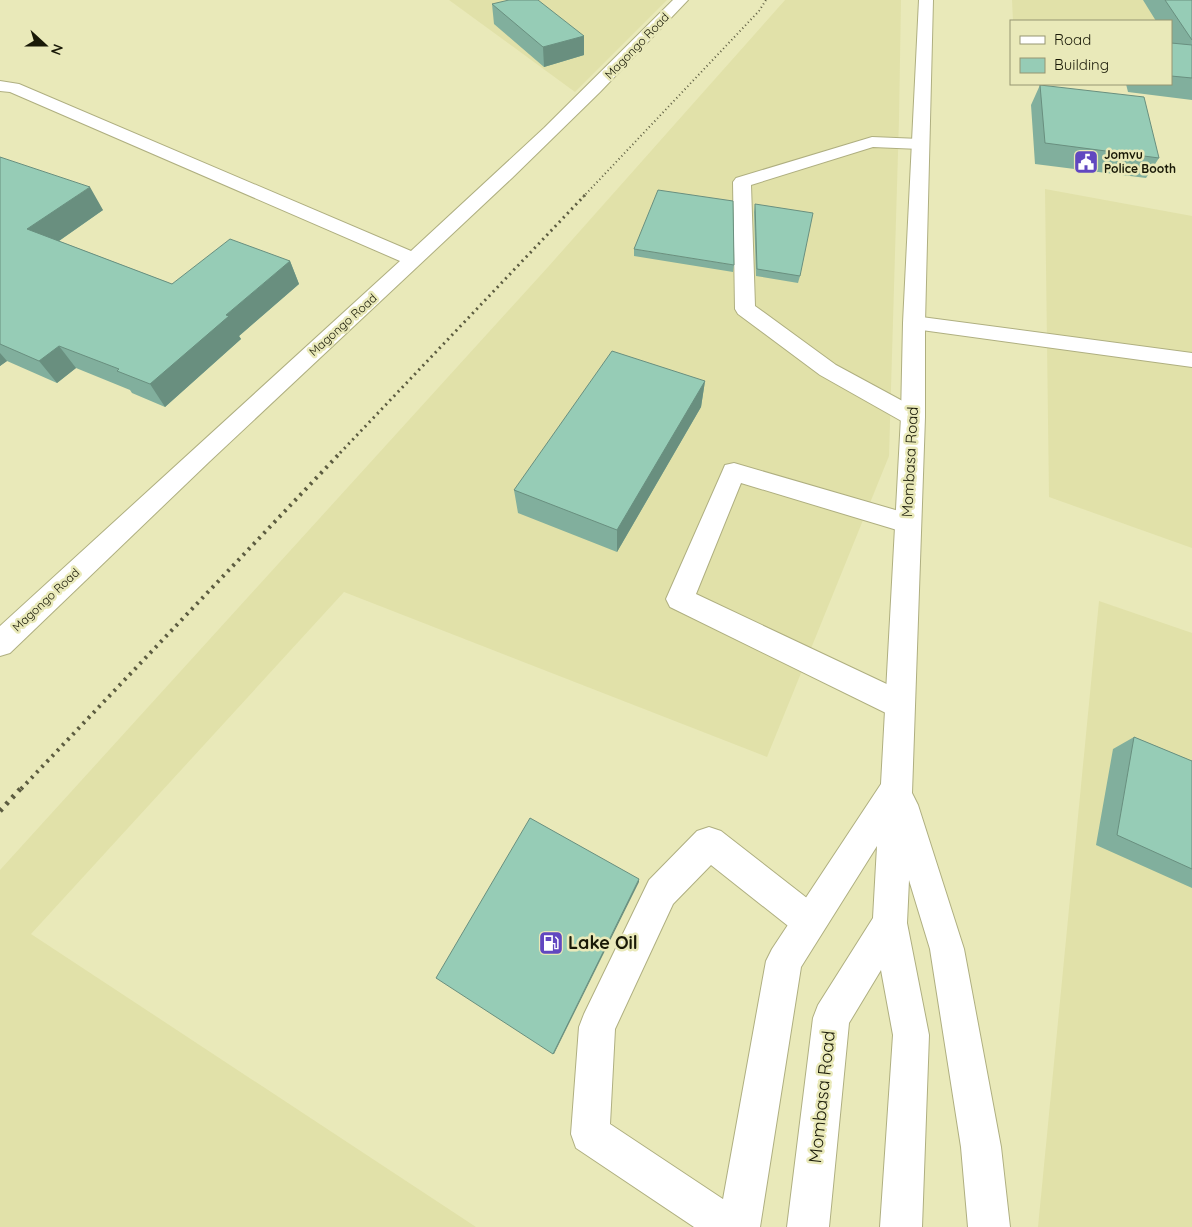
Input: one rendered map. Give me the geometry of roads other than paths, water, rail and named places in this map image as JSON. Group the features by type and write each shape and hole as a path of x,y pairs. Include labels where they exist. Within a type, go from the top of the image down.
{"main road":[{"name":"Magongo Road","path":"0,644 204,452 487,193 627,57 681,0"},
{"name":"Mombasa Road","path":"901,1227 912,1034 890,923 913,416 914,323 926,0"},
{"path":"0,86 13,87 414,260"},
{"path":"913,416 828,370 745,309 742,182 872,142 920,144"},
{"path":"914,323 1192,360"},
{"path":"900,705 680,599 734,472 907,523"},
{"path":"739,1227 784,961 897,786"},
{"path":"897,786 947,949 981,1147 989,1227"},
{"path":"730,1227 590,1134 597,1027 661,892 709,843 809,921"},
{"name":"Mombasa Road","path":"808,1227 831,1018 890,923"}],"railway":[{"path":"583,197 759,11 766,0"},
{"path":"340,453 585,195"},
{"path":"21,789 341,452"},
{"path":"0,811 22,787"}],"place":[{"name":"Jomvu Police Booth","path":"1086,162"},
{"name":"Lake Oil","path":"551,943"}]}
